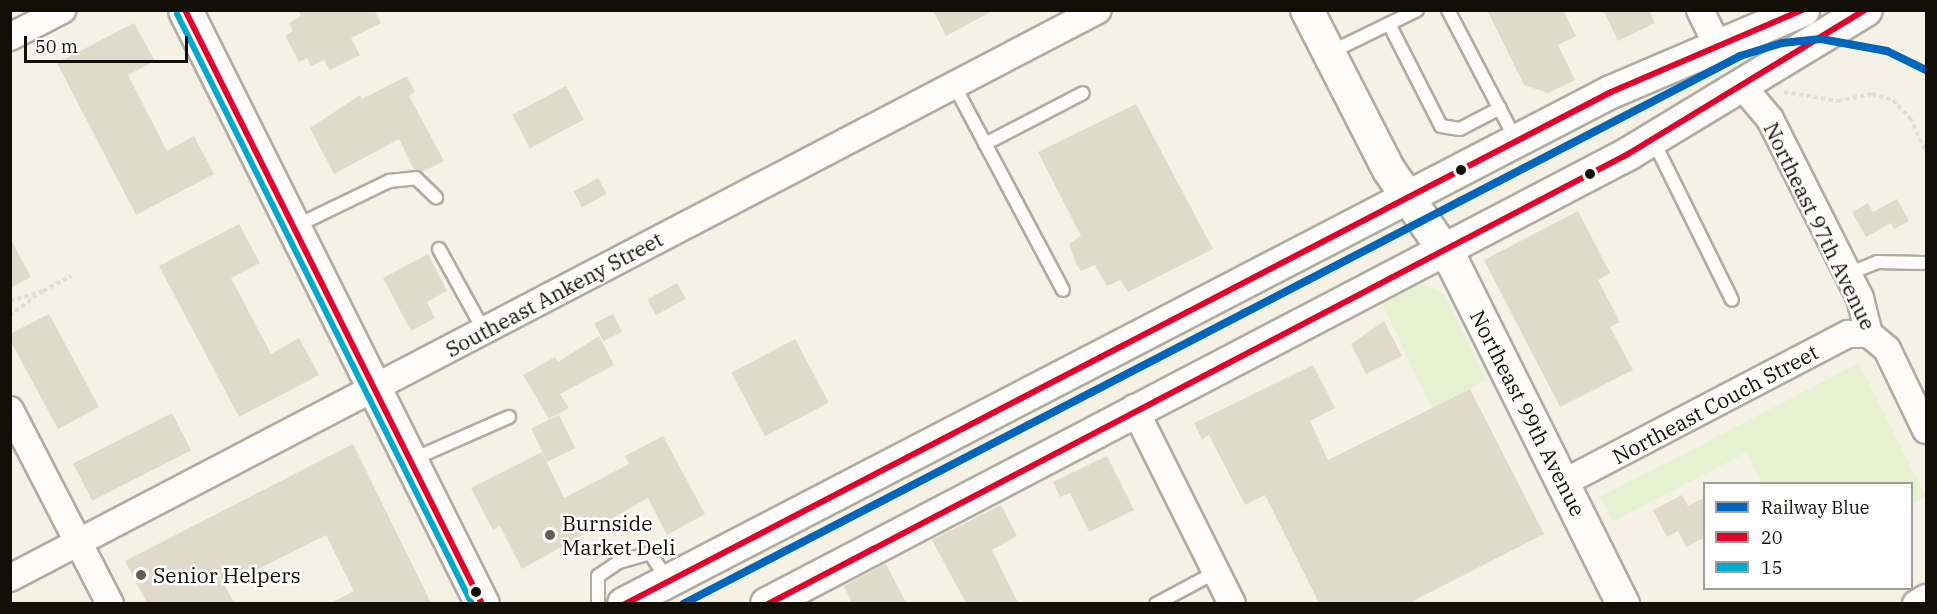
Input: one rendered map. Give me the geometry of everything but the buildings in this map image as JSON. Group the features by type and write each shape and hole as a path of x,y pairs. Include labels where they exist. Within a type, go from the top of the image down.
{"main road":[{"path":"185,10 372,390 482,603"}],"street":[{"path":"10,37 62,10"},
{"name":"Southeast Ankeny Street","path":"10,578 1098,10"},
{"name":"Northeast 99th Avenue","path":"1307,10 1408,198 1435,237 1623,603"},
{"path":"1700,10 1717,45"},
{"path":"624,603 1611,92 1803,10"},
{"path":"783,600 1134,408 1435,237 1653,139 1743,87 1866,10"},
{"name":"Northeast 97th Avenue","path":"1743,87 1770,119 1848,274 1869,334 1887,349 1926,430"},
{"name":"Northeast Couch Street","path":"1563,483 1848,334 1869,334"},
{"path":"1134,408 1232,603"},
{"path":"10,410 110,603"},
{"path":"1916,603 1926,598"}],"lane":[{"path":"1329,53 1417,10"},
{"path":"1448,10 1517,141"},
{"path":"1389,24 1441,126 1460,129 1500,108"},
{"path":"954,85 1062,290"},
{"path":"985,144 1083,93"},
{"path":"1653,139 1732,300"},
{"path":"292,229 389,181 416,178 436,197"},
{"path":"439,249 484,331"},
{"path":"1848,274 1877,262 1923,263"},
{"path":"409,461 508,417"},
{"path":"598,603 598,576 619,562 650,553 668,580"},
{"path":"1156,603 1216,572"}],"path":[{"path":"1779,93 1790,91 1838,101 1872,94 1893,100 1910,118 1926,153"},
{"path":"10,315 43,291 71,276"},
{"path":"10,301 43,291"}],"green space":[{"path":"1422,284 1444,294 1486,380 1432,408 1382,304"},
{"path":"1859,363 1926,497 1913,504 1913,482 1760,482 1746,453 1613,521 1600,497"}],"rail line":[{"name":"Blue","path":"683,604 1740,56 1782,43 1821,39 1887,51 1926,70"}],"transit line":[{"name":"20","path":"185,10 482,604"},
{"name":"20","path":"625,604 1611,92 1802,10"},
{"name":"20","path":"768,604 1628,154 1865,10"},
{"name":"15","path":"177,14 472,604"}],"place":[{"name":"Burnside Market Deli","path":"550,535"},
{"name":"Senior Helpers","path":"141,575"}]}
